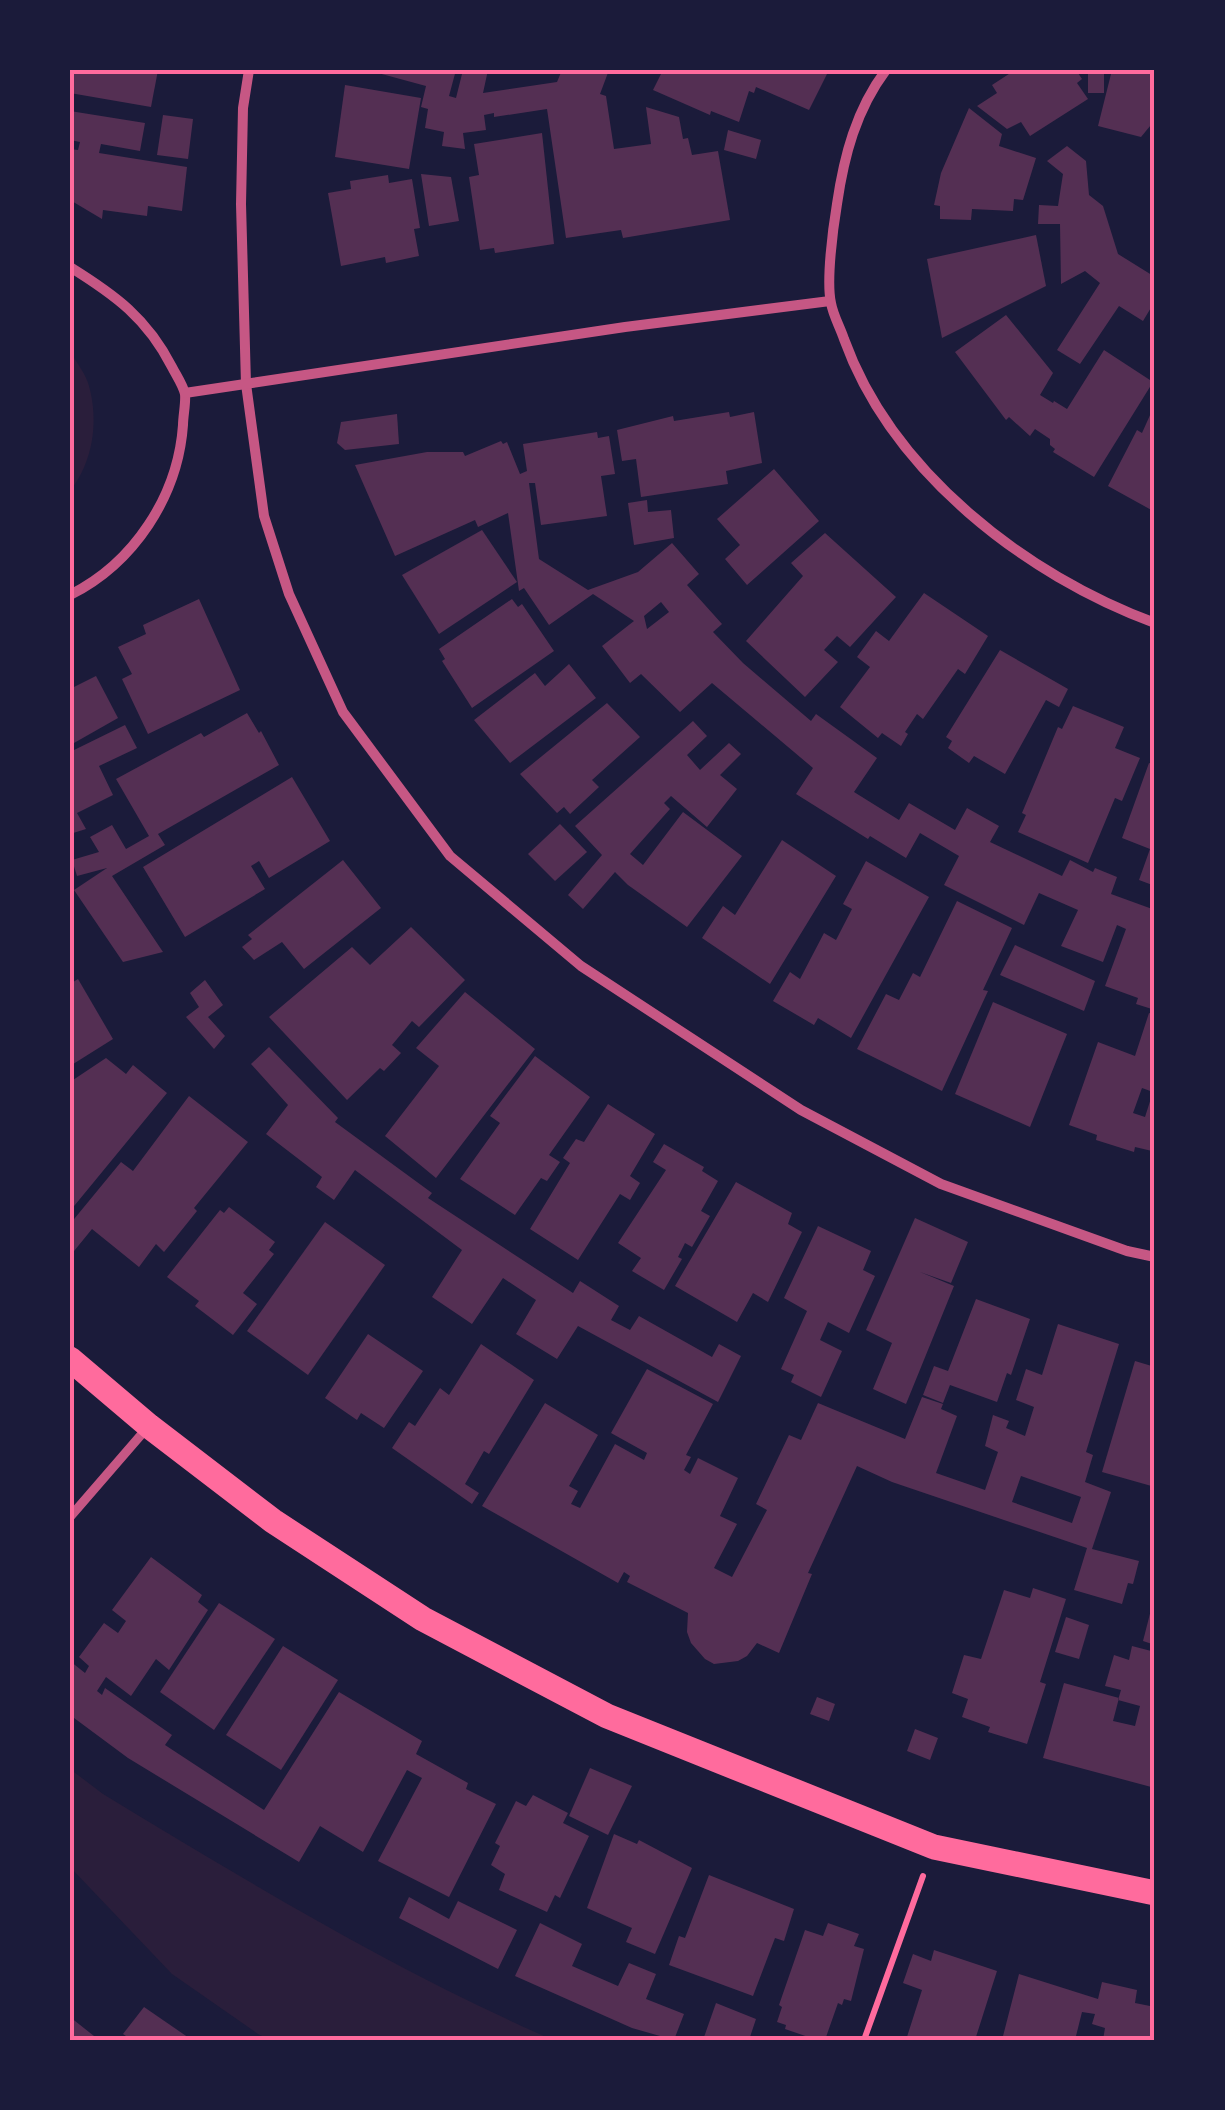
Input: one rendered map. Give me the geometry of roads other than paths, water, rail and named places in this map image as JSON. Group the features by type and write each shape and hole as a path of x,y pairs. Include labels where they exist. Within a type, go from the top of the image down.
{"main road":[{"path":"70,1359 149,1426 273,1521 423,1620 607,1716 934,1847 1155,1893"}],"street":[{"path":"249,70 241,204 246,384 264,516 288,594 343,712 450,856 581,966 801,1110 941,1184 1127,1251 1155,1257"},
{"path":"886,70 870,92 844,158 834,219 830,302 857,375 882,419 924,472 1009,546 1124,612 1155,623"},
{"path":"70,268 120,298 159,342 185,393 181,449 163,501 132,548 90,585 70,595"},
{"path":"185,393 626,327 830,302"},
{"path":"70,1517 149,1426"}]}
